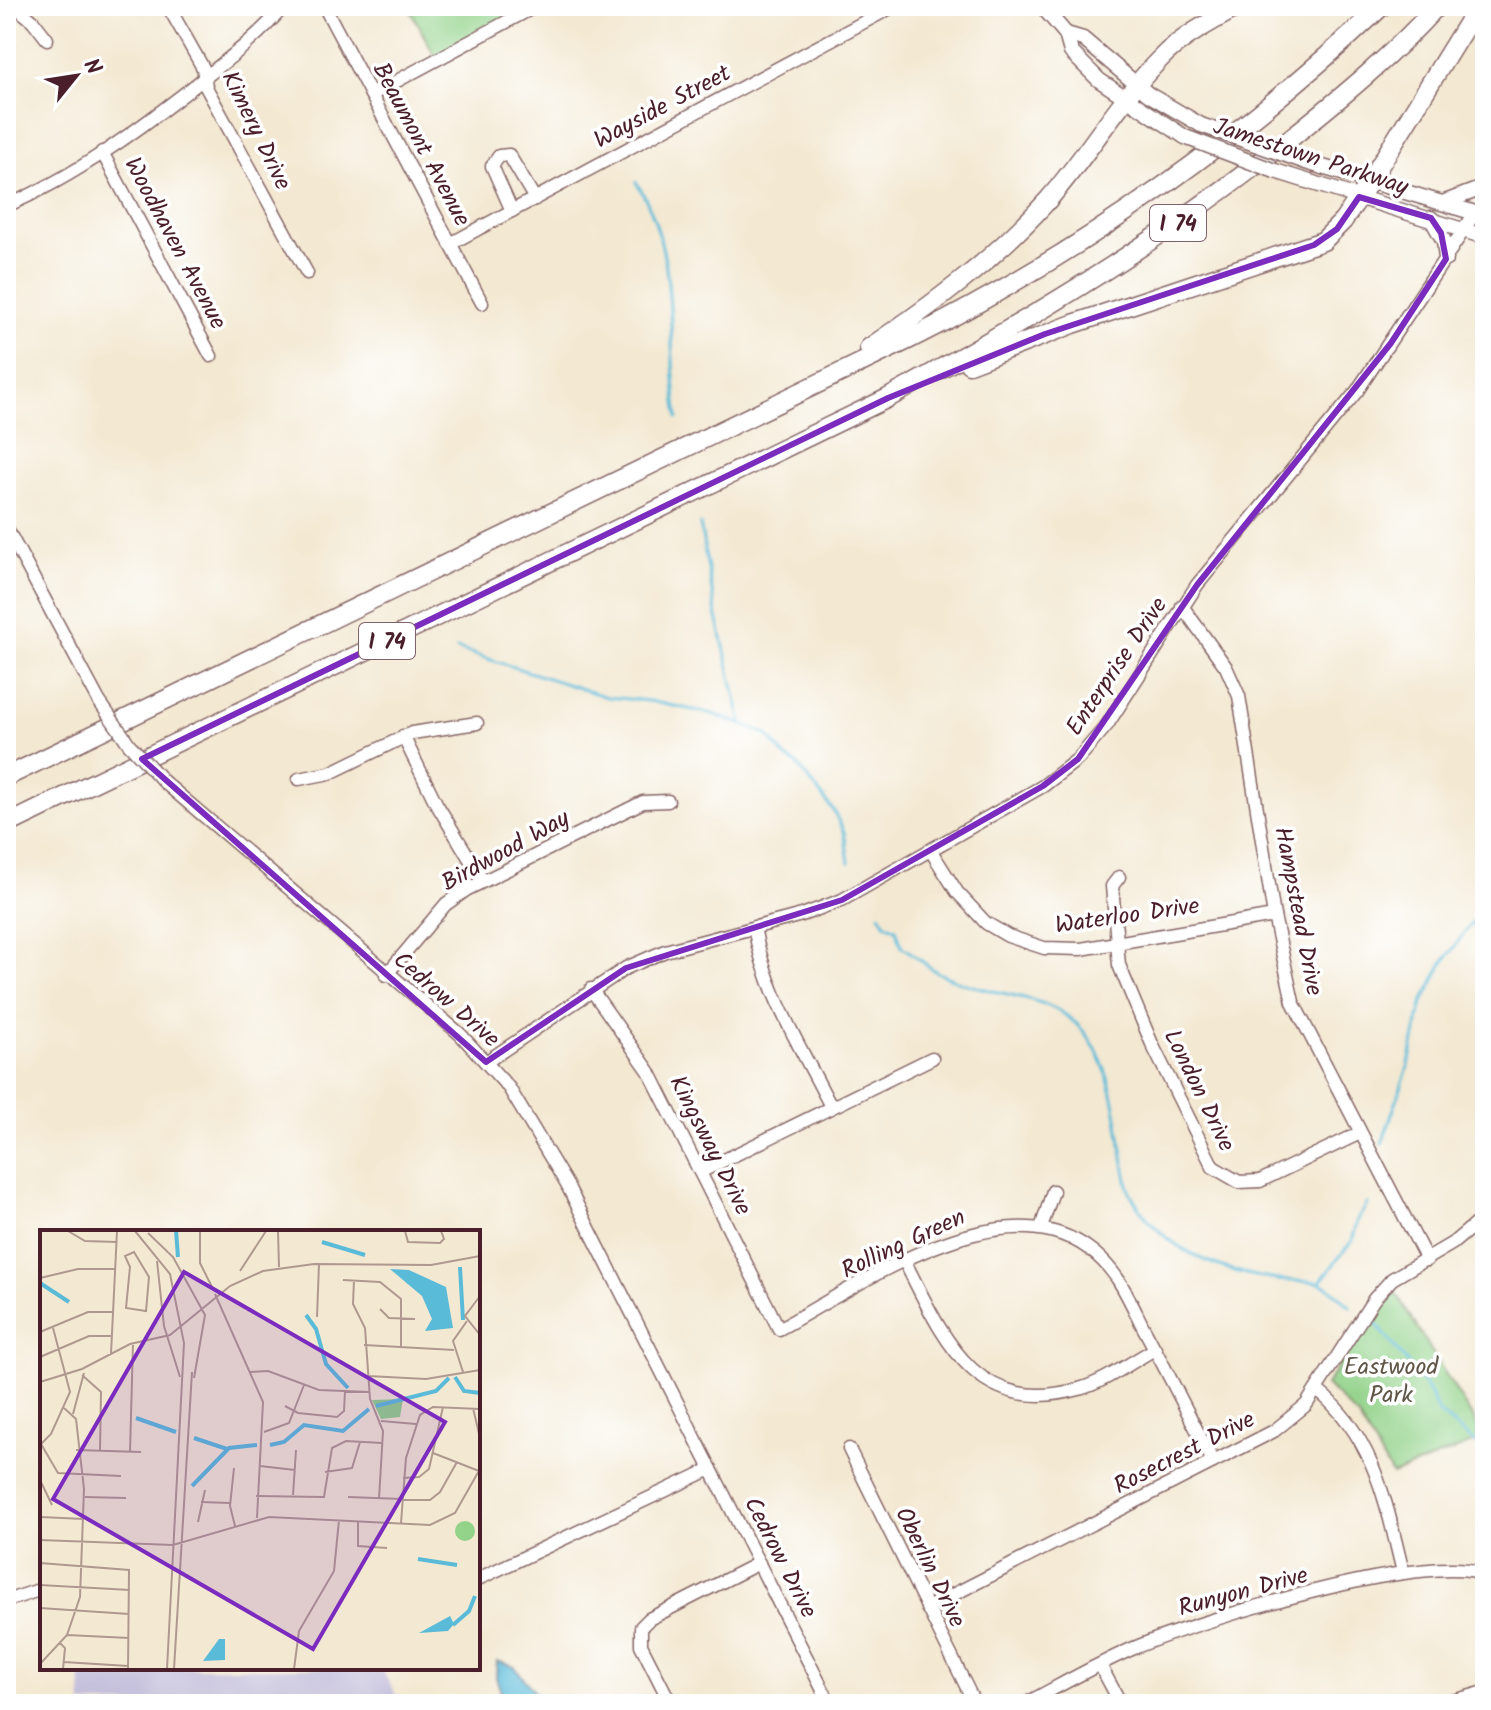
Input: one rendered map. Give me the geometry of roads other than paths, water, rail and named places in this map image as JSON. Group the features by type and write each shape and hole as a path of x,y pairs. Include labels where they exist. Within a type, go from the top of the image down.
{"highway":[{"path":"827,377 940,299 1001,248 1064,181 1130,92 1180,42 1239,6"},
{"name":"I 74","path":"6,777 950,319 1104,226 1250,121 1382,6"},
{"name":"I 74","path":"6,825 888,398 1048,308 1189,216 1333,103 1437,6"},
{"path":"888,398 1045,334 1314,245 1337,229 1370,181 1478,6"}],"main road":[{"name":"Jamestown Parkway","path":"1042,6 1066,34 1083,39 1130,92 1185,137 1227,156 1485,237"},
{"name":"Jamestown Parkway","path":"1130,92 1201,125 1306,162 1480,214"},
{"path":"1445,202 1485,187"},
{"path":"1431,218 1444,241 1446,259"}],"street":[{"path":"15,6 33,21 47,39"},
{"name":"Kimery Drive","path":"168,6 203,68 206,87 307,273"},
{"path":"6,206 102,152 241,50 284,6"},
{"name":"Beaumont Avenue","path":"324,6 482,303"},
{"path":"371,95 536,6"},
{"name":"Wayside Street","path":"450,244 894,6"},
{"name":"Woodhaven Avenue","path":"102,152 211,356"},
{"path":"512,211 492,166 499,156 509,155 515,160 535,199"},
{"name":"Enterprise Drive","path":"486,1062 591,989 665,951 802,915 842,900 1043,786 1078,759 1107,725 1182,606 1357,391 1464,230 1480,214"},
{"name":"Cedrow Drive","path":"6,527 99,701 129,744 164,782 386,975 460,1034 509,1088 544,1142 830,1704"},
{"name":"Hampstead Drive","path":"1182,606 1226,667 1239,696 1274,916 1293,1002 1427,1260"},
{"path":"299,779 330,773 403,736 434,727 477,723"},
{"path":"403,736 436,803 483,881"},
{"name":"Birdwood Way","path":"386,975 446,904 483,881 643,802 668,801"},
{"name":"Waterloo Drive","path":"931,851 968,906 1008,936 1058,949 1116,943 1274,916"},
{"name":"London Drive","path":"1119,877 1112,886 1119,965 1152,1044 1208,1162 1219,1174 1239,1182 1260,1181 1360,1133"},
{"path":"754,927 760,958 771,988 831,1107"},
{"name":"Kingsway Drive","path":"591,989 649,1071 779,1329"},
{"path":"700,1172 932,1058"},
{"path":"1041,1228 1053,1191"},
{"name":"Rosecrest Drive","path":"927,1608 1274,1431 1306,1405 1374,1299 1392,1279 1427,1260 1485,1216"},
{"name":"Rolling Green","path":"779,1329 905,1262 974,1231 996,1227 1041,1228 1081,1244 1117,1278 1213,1462"},
{"path":"905,1262 952,1351 978,1375 1002,1387 1026,1393 1080,1389 1155,1349"},
{"path":"1317,1390 1350,1422 1378,1471 1403,1572"},
{"name":"Oberlin Drive","path":"849,1449 975,1704"},
{"path":"480,1578 711,1469"},
{"path":"671,1704 641,1645 641,1627 649,1619 759,1563"},
{"name":"Runyon Drive","path":"1025,1704 1100,1665 1205,1620 1403,1572 1455,1567 1485,1574"},
{"path":"6,1601 40,1590"},
{"path":"1100,1665 1121,1704"},
{"path":"1442,1704 1485,1692"}],"water":[{"path":"497,1661 515,1667 544,1704 505,1704 496,1677"}],"waterway":[{"path":"636,182 660,237 666,267 678,418"},
{"path":"700,524 716,613 742,723"},
{"path":"457,649 607,697 649,701 713,714 767,734 785,757 797,764 833,810 844,832 849,862"},
{"path":"1382,1144 1409,1064 1422,1004 1443,963 1485,904"},
{"path":"880,914 886,924 896,929 902,947 936,971 965,984 1041,1003 1067,1016 1086,1034 1109,1081 1129,1190 1155,1227 1172,1241 1211,1263 1255,1276 1320,1283 1350,1306"},
{"path":"1320,1282 1352,1241 1358,1219 1368,1203"},
{"path":"1374,1321 1425,1385 1439,1413 1485,1451"}],"park label":[{"name":"Eastwood Park","path":"1391,1380"}]}
